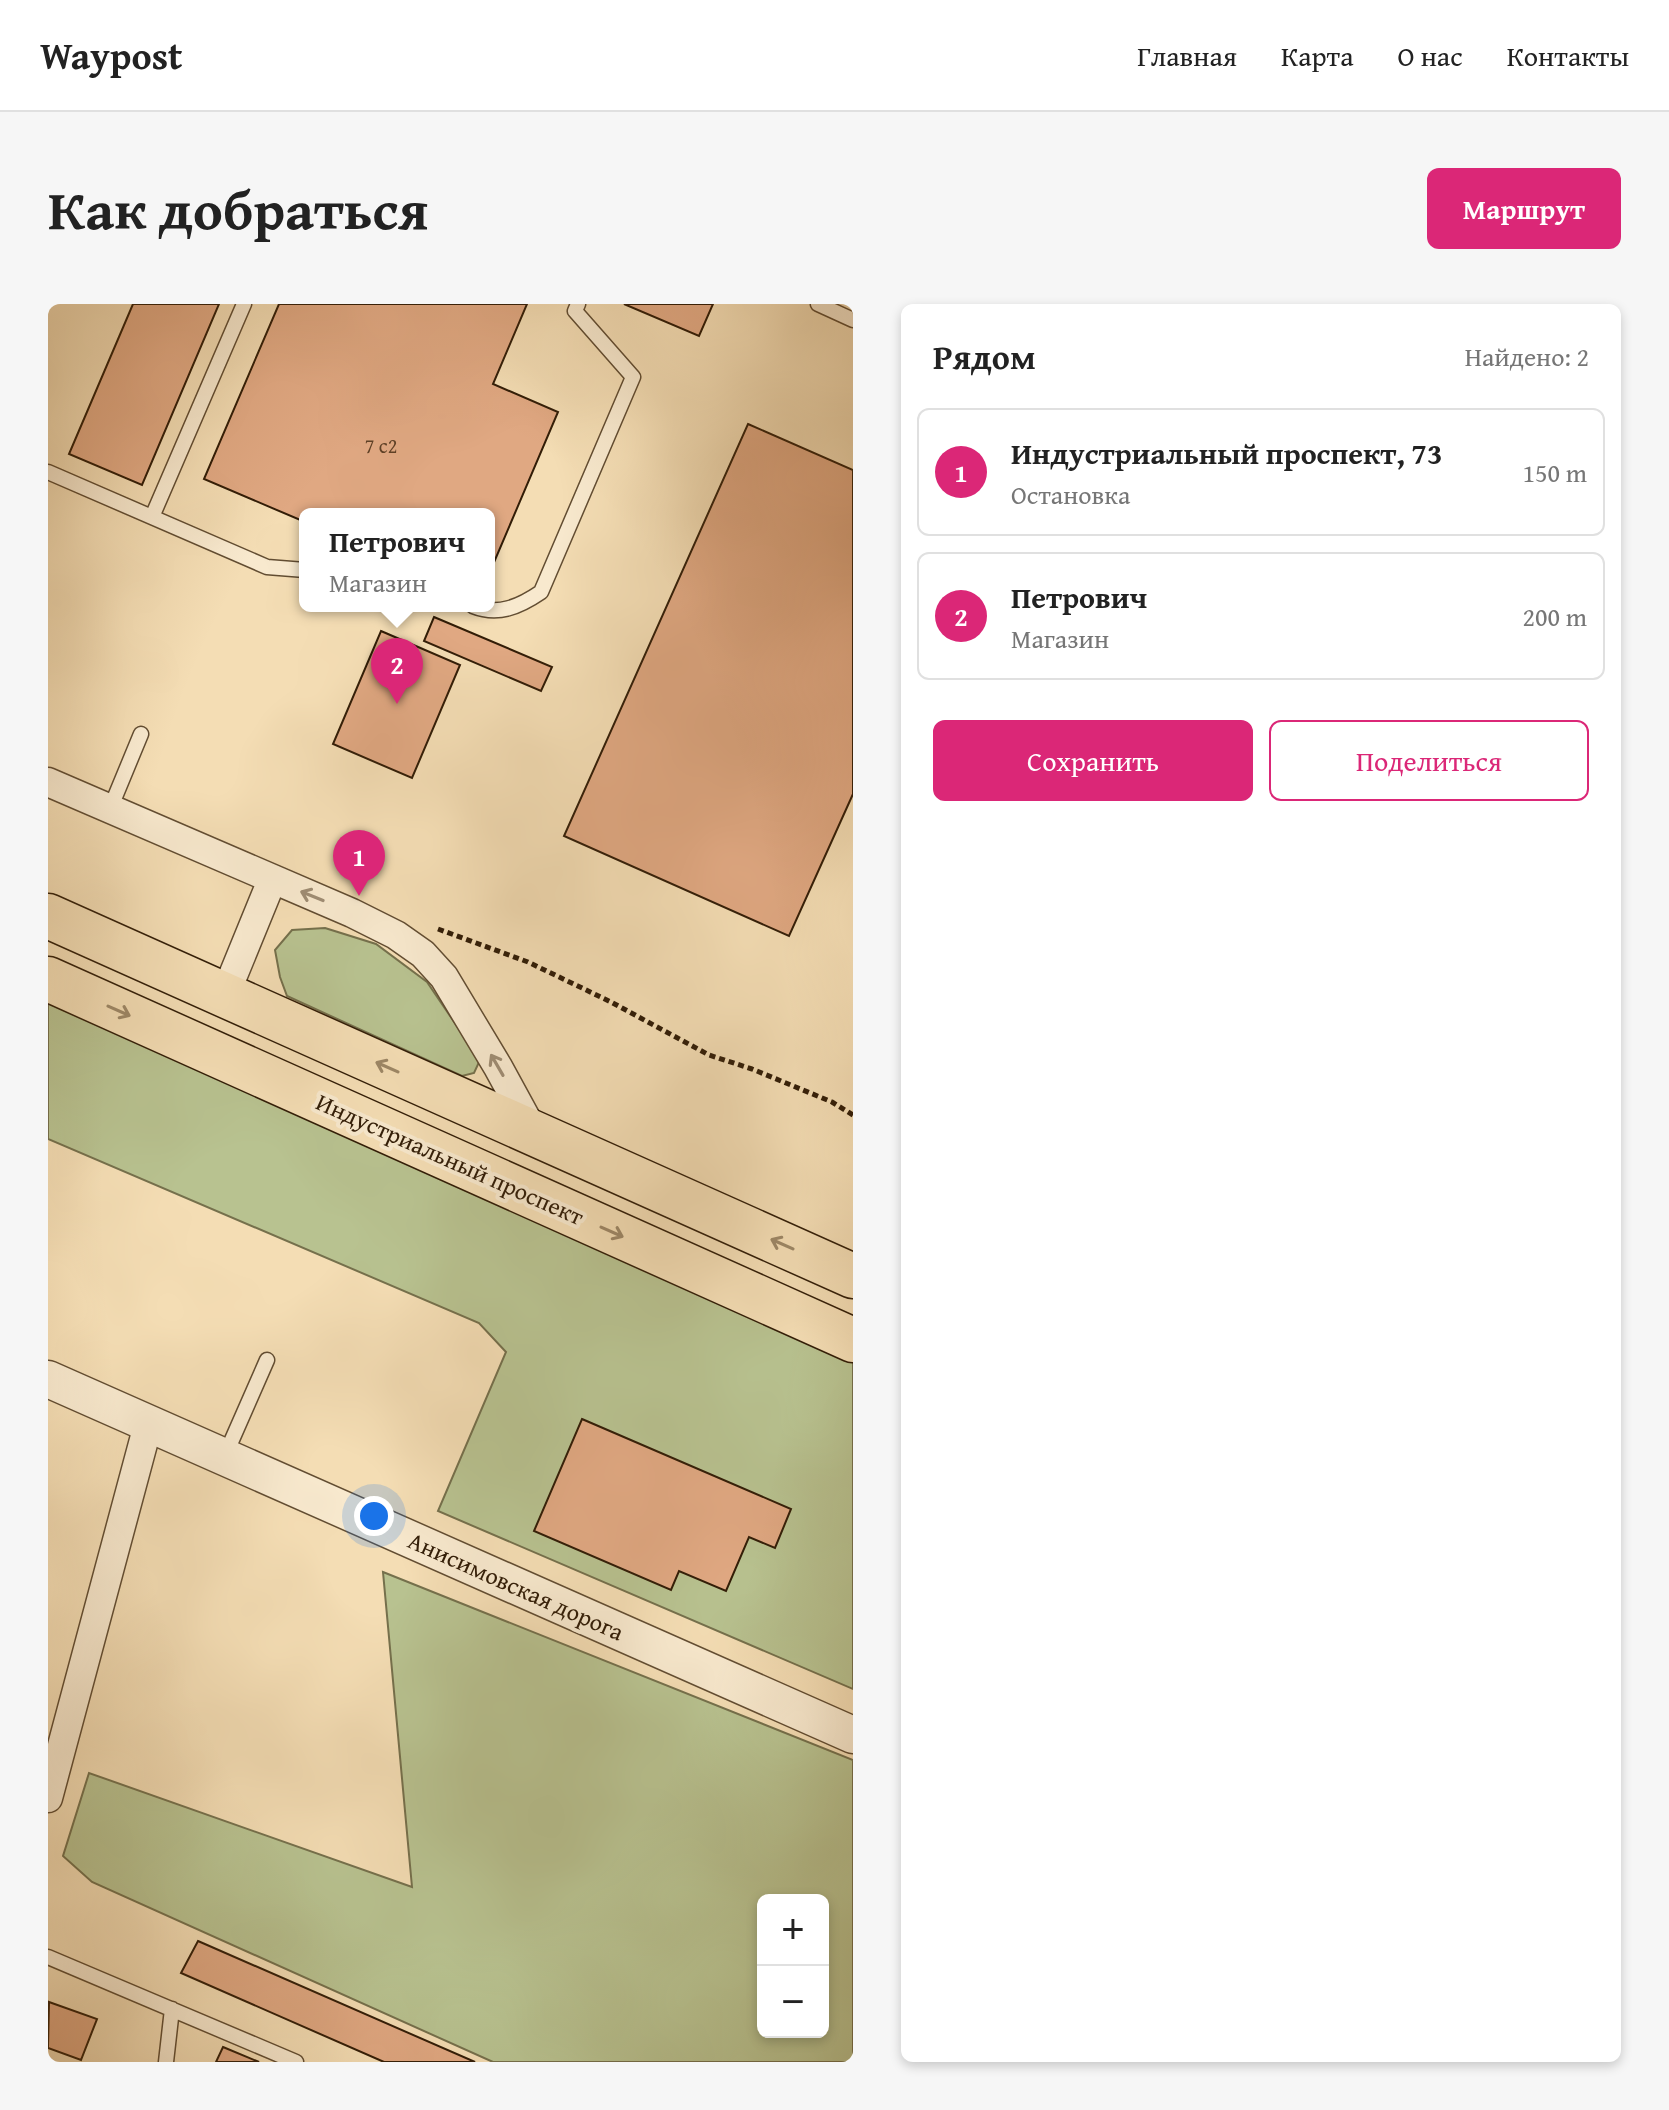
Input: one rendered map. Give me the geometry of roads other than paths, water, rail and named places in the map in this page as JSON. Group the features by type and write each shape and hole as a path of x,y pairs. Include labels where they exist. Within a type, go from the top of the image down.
{"main road":[{"path":"48,916 853,1276"},
{"name":"Индустриальный проспект","path":"48,979 853,1340"}],"street":[{"path":"48,782 352,913 396,935 423,954 444,977 535,1134"},
{"path":"225,995 272,880"},
{"name":"Анисимовская дорога","path":"48,1379 853,1735"},
{"path":"48,1798 148,1425"}],"lane":[{"path":"152,517 244,304"},
{"path":"495,611 521,606 541,592 633,377 575,311 578,304"},
{"path":"818,304 853,320"},
{"path":"48,472 267,567 299,570"},
{"path":"110,809 141,734"},
{"path":"224,1458 267,1360"},
{"path":"48,1957 296,2062"},
{"path":"166,2062 172,2009"}],"place":[{"name":"Петрович","path":"397,704"},
{"name":"Индустриальный проспект, 73","path":"359,896"}]}
